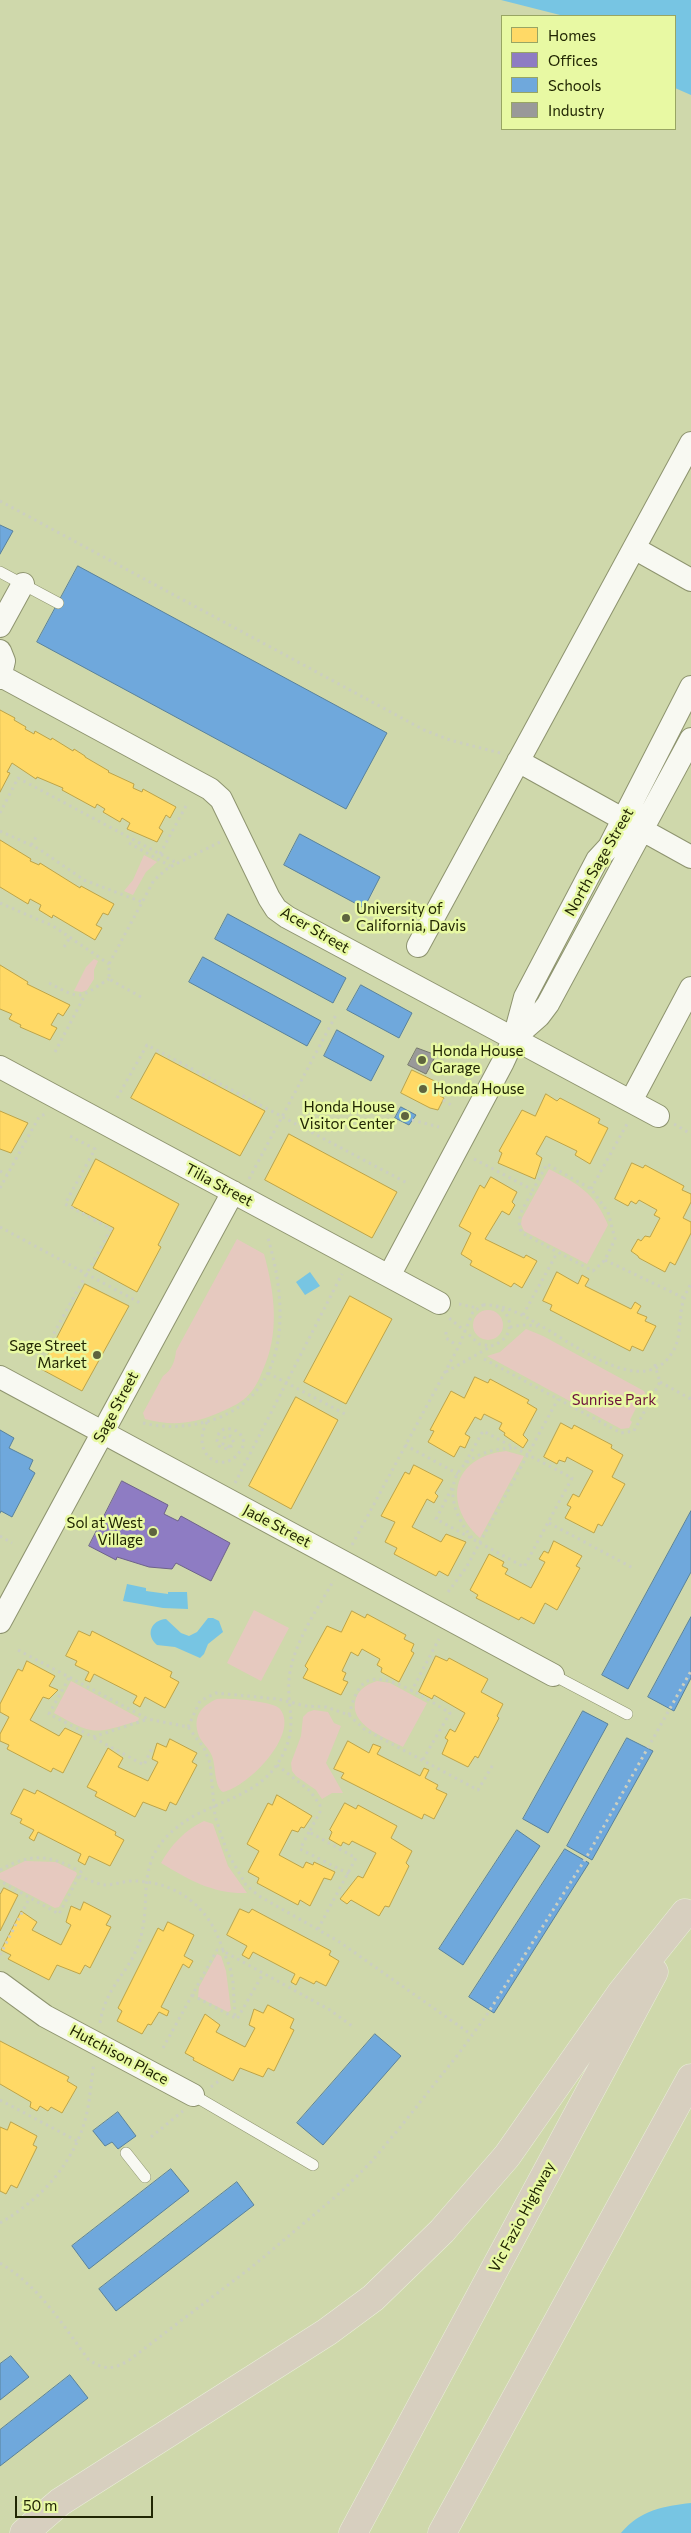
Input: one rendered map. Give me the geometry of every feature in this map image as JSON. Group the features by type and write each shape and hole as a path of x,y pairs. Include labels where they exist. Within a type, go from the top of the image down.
{"highway":[{"path":"24,2533 60,2502 328,2332 373,2298 442,2231 507,2156 621,1993 688,1908"},
{"name":"Vic Fazio Highway","path":"353,2533 688,1908"},
{"path":"442,2533 691,2078"}],"street":[{"path":"418,946 691,443"},
{"path":"634,548 691,580"},
{"path":"0,626 23,584"},
{"path":"0,652 4,661 1,677"},
{"name":"Acer Street","path":"1,677 210,789 221,799 236,834 269,898 281,913 658,1116"},
{"name":"North Sage Street","path":"633,825 639,791 645,774 691,687"},
{"name":"North Sage Street","path":"389,1276 514,1038 525,997 597,860 633,825 691,739"},
{"path":"518,760 691,857"},
{"path":"631,1101 691,988"},
{"name":"Tilia Street","path":"0,1067 240,1186 389,1276 439,1303"},
{"name":"Sage Street","path":"0,1622 240,1186"},
{"name":"Jade Street","path":"0,1377 553,1675"},
{"name":"Hutchison Place","path":"0,1983 45,2016"},
{"name":"Hutchison Place","path":"0,2000 45,2016 193,2095"}],"lane":[{"path":"0,572 58,603"},
{"path":"553,1675 627,1714"},
{"path":"193,2095 313,2165"},
{"path":"126,2153 145,2177"}],"path":[{"path":"0,501 424,730 450,740 494,751 518,760"},
{"path":"0,813 18,778 177,863"},
{"path":"160,854 187,804"},
{"path":"0,831 31,845 84,880 142,902"},
{"path":"31,845 38,834"},
{"path":"109,979 109,964 154,880 171,866 236,834"},
{"path":"129,843 171,866"},
{"path":"0,903 44,921 71,936 109,964"},
{"path":"64,947 71,936"},
{"path":"49,983 74,996 85,995 109,979"},
{"path":"109,979 141,997"},
{"path":"55,1052 85,995"},
{"path":"240,1186 282,1116 336,1015"},
{"path":"117,1098 147,1045 409,1184"},
{"path":"442,1100 451,1105"},
{"path":"0,1188 39,1117 50,1112"},
{"path":"412,1120 439,1127"},
{"path":"591,1189 627,1124"},
{"path":"35,1368 111,1229 65,1204 95,1149 68,1135"},
{"path":"456,1149 533,1190"},
{"path":"547,1164 591,1189 608,1212 615,1239 605,1260 593,1271 522,1233 517,1224 518,1218 533,1190 547,1164"},
{"path":"0,1171 7,1175"},
{"path":"0,1227 142,1304"},
{"path":"143,1423 173,1427 207,1421 234,1411 247,1403 268,1373 279,1335 280,1323 275,1260 267,1235"},
{"path":"523,1315 558,1253"},
{"path":"605,1260 684,1298"},
{"path":"234,1483 342,1274"},
{"path":"0,2223 18,2212 46,2189 70,2157 77,2142 90,2099 101,2016 108,1995 132,1960 142,1935 145,1882 154,1856 164,1840 178,1826 193,1816 241,1795 277,1765 286,1749 292,1727 290,1673 296,1650 445,1373 465,1331 469,1318 477,1308 483,1305 507,1307 618,1368 645,1371 656,1369 673,1352 677,1341 684,1298 691,1284"},
{"path":"445,1373 501,1342 510,1327 506,1314 496,1306"},
{"path":"510,1327 523,1325 539,1326"},
{"path":"465,1331 479,1344 491,1346"},
{"path":"446,1332 446,1338 455,1344"},
{"path":"484,1359 621,1433 634,1431 660,1382"},
{"path":"654,1362 660,1382 691,1399"},
{"path":"268,1373 345,1414"},
{"path":"448,1592 466,1568 480,1544 558,1399"},
{"path":"207,1421 202,1432 201,1442 204,1453 214,1461 224,1463 232,1460 244,1444 238,1432 224,1429 219,1433 217,1441 222,1448 230,1447"},
{"path":"483,1431 528,1454 572,1478 524,1568 436,1519 458,1474 483,1431"},
{"path":"405,1445 458,1474"},
{"path":"464,1465 486,1451 515,1448"},
{"path":"210,1464 214,1461"},
{"path":"452,1488 454,1508 459,1520 474,1541"},
{"path":"549,1523 633,1568"},
{"path":"0,1536 12,1543"},
{"path":"411,1692 439,1639"},
{"path":"18,1650 148,1720 188,1727 204,1748 210,1762 215,1816 227,1852 246,1885 259,1896 318,1929 472,2035"},
{"path":"0,2263 18,2274 38,2292 88,2359 97,2366 107,2369 121,2366 253,2266 341,2192 372,2161 472,2035 586,1858 691,1671"},
{"path":"69,1678 49,1714 144,1765 153,1746"},
{"path":"349,1715 354,1697 360,1688 376,1678 391,1680 450,1713 422,1761"},
{"path":"188,1727 200,1701 216,1693 291,1702 305,1706 326,1707 349,1715 364,1729 478,1790 494,1763"},
{"path":"93,1738 148,1720"},
{"path":"277,1765 310,1791 320,1805 320,1812 300,1849 349,1874"},
{"path":"309,1832 356,1858 318,1929"},
{"path":"0,1870 15,1862 29,1858 58,1860 81,1872 59,1914 0,1881"},
{"path":"79,1876 105,1884 134,1880 145,1882 173,1890 199,1906 210,1919 218,1933 230,1967 233,1982 235,2018"},
{"path":"0,1955 30,1897"},
{"path":"163,2048 214,1952 223,1951 330,2010 352,2026"},
{"path":"235,2018 237,2019 263,1974"},
{"path":"192,1995 235,2018"},
{"path":"0,2100 77,2142"}],"green space":[{"path":"144,855 157,862 146,872 133,895 124,891 133,880"},
{"path":"94,959 98,961 94,970 94,979 87,990 82,992 74,991 86,967"},
{"path":"549,1169 577,1185 591,1197 608,1225 587,1264 524,1231 521,1224 522,1218"},
{"path":"237,1239 264,1254 271,1284 274,1314 273,1329 268,1358 259,1380 243,1400 230,1408 199,1420 163,1423 145,1419 143,1413 163,1376 169,1371 176,1351"},
{"path":"488,1310 498,1315 503,1325 498,1335 488,1340 478,1335 473,1325 478,1315"},
{"name":"Sunrise Park","path":"526,1329 543,1336 644,1391 646,1395 643,1403 639,1402 630,1420 632,1422 629,1428 621,1429 487,1356 500,1352"},
{"path":"506,1451 524,1456 480,1538 468,1524 460,1510 457,1497 459,1484 464,1472 474,1462 488,1455"},
{"path":"254,1610 289,1628 261,1681 227,1663"},
{"path":"71,1681 139,1718 138,1721 112,1728 95,1730 78,1726 54,1713"},
{"path":"377,1681 390,1683 427,1703 403,1747 369,1729 357,1716 356,1698 365,1687"},
{"path":"217,1699 261,1702 276,1706 280,1709 284,1720 283,1732 268,1758 245,1780 223,1792 218,1786 212,1756 199,1736 197,1729 199,1713 206,1705"},
{"path":"314,1710 328,1712 334,1723 341,1726 326,1763 343,1793 332,1793 322,1799 316,1790 296,1776 292,1771 291,1763 301,1736 303,1717 308,1712"},
{"path":"204,1821 213,1824 228,1866 247,1893 223,1891 202,1885 161,1863 179,1839 197,1824"},
{"path":"25,1861 56,1862 76,1872 77,1874 59,1907 55,1908 0,1879 0,1873"},
{"path":"217,1954 221,1956 226,1971 231,2010 228,2012 198,1997 199,1987"}],"water":[{"path":"501,0 691,0 691,95 676,88 676,15 560,15"},
{"path":"310,1272 320,1286 305,1295 296,1282"},
{"path":"127,1584 146,1588 146,1591 168,1594 168,1592 187,1592 188,1609 163,1608 123,1601"},
{"path":"208,1618 219,1621 223,1632 208,1644 200,1658 175,1647 157,1645 151,1637 153,1625 161,1620 166,1619 181,1633 189,1636 197,1632"},
{"path":"691,2503 691,2533 621,2533 636,2519 653,2510"}],"building: Homes":[{"path":"0,710 15,718 14,720 34,734 35,731 51,740 52,738 73,751 74,749 108,772 134,784 133,788 142,792 143,789 176,807 170,818 166,815 159,828 163,831 157,842 127,829 130,823 122,818 120,822 103,812 105,809 97,804 95,808 62,790 63,788 37,777 36,779 12,763 7,772 10,773 0,792"},
{"path":"0,840 31,859 30,861 39,865 40,863 80,888 81,886 114,904 108,915 103,913 96,925 102,928 95,940 53,915 52,918 39,910 41,905 30,899 28,904 0,887"},
{"path":"0,965 28,982 27,984 70,1005 63,1016 58,1013 51,1025 57,1028 50,1040 20,1027 21,1025 9,1019 12,1014 0,1009"},
{"path":"156,1053 265,1111 240,1156 131,1098"},
{"name":"Honda House","path":"412,1070 445,1086 440,1096 444,1098 438,1110 430,1108 401,1093"},
{"path":"546,1094 557,1101 560,1098 600,1119 598,1123 608,1128 590,1164 575,1155 577,1151 546,1136 536,1154 542,1158 535,1179 498,1163 502,1153 499,1151 522,1110 535,1116"},
{"path":"0,1111 28,1123 11,1153 0,1149"},
{"path":"289,1134 397,1192 372,1238 265,1180"},
{"path":"96,1159 179,1204 158,1245 161,1247 137,1292 93,1268 114,1228 72,1206"},
{"path":"632,1163 643,1168 645,1165 684,1186 682,1190 691,1194 691,1202 683,1218 691,1222 691,1233 675,1265 670,1262 665,1272 639,1258 631,1251 638,1239 641,1241 645,1236 650,1237 660,1218 654,1215 657,1210 639,1200 636,1204 631,1201 628,1206 615,1199"},
{"path":"491,1177 517,1192 512,1202 515,1205 509,1215 502,1211 485,1239 524,1258 526,1255 537,1261 522,1288 514,1283 511,1287 470,1265 472,1261 461,1254 471,1233 459,1226 480,1185 484,1188"},
{"path":"557,1272 578,1284 582,1275 589,1279 585,1286 631,1309 635,1302 641,1306 637,1313 647,1317 645,1321 656,1326 643,1351 632,1346 630,1351 550,1310 552,1305 543,1301"},
{"path":"85,1284 129,1306 82,1391 41,1369"},
{"path":"350,1296 392,1319 346,1404 304,1382"},
{"path":"475,1377 488,1383 490,1379 529,1400 527,1403 537,1409 523,1435 528,1440 523,1448 504,1435 505,1433 499,1429 502,1423 484,1414 481,1420 475,1417 465,1434 470,1437 465,1448 460,1446 454,1457 428,1442 434,1431 430,1430 451,1391 464,1398"},
{"path":"296,1397 338,1420 291,1509 249,1486"},
{"path":"561,1423 572,1429 574,1425 612,1445 611,1448 623,1455 612,1477 625,1484 602,1526 598,1524 594,1533 565,1518 571,1507 567,1505 573,1494 579,1497 593,1471 567,1457 565,1462 559,1460 557,1464 544,1457"},
{"path":"414,1465 443,1480 435,1493 438,1496 434,1503 427,1499 412,1527 441,1542 446,1534 466,1542 448,1576 439,1571 436,1576 394,1554 397,1548 385,1542 395,1522 381,1516 405,1472 409,1474"},
{"path":"554,1541 582,1556 576,1566 580,1568 557,1610 545,1603 534,1624 521,1617 519,1620 476,1598 478,1595 470,1590 489,1554 504,1562 502,1566 508,1569 505,1574 531,1588 545,1562 539,1559 544,1551 548,1553"},
{"path":"352,1611 365,1618 367,1614 406,1635 404,1639 414,1644 411,1651 414,1653 399,1682 381,1672 382,1668 377,1665 380,1659 362,1649 358,1656 351,1652 342,1671 346,1673 343,1680 348,1682 341,1695 303,1678 308,1669 305,1666 327,1626 341,1632"},
{"path":"79,1631 90,1636 92,1631 172,1672 170,1677 179,1682 165,1708 145,1697 140,1707 133,1703 137,1696 94,1674 90,1682 85,1680 89,1672 75,1665 77,1661 66,1656"},
{"path":"436,1656 447,1661 449,1658 488,1679 481,1692 503,1704 497,1716 499,1718 478,1758 475,1756 468,1767 442,1754 448,1740 445,1738 450,1729 455,1732 465,1713 434,1695 432,1699 419,1692"},
{"path":"27,1661 55,1676 49,1686 58,1690 49,1699 43,1697 30,1720 59,1736 65,1728 82,1736 63,1773 53,1768 51,1772 7,1749 9,1745 0,1741 0,1734 9,1717 0,1712 0,1704 18,1669 22,1671"},
{"path":"170,1739 197,1753 192,1762 197,1765 176,1805 170,1802 166,1811 143,1802 135,1817 95,1796 97,1792 87,1787 108,1748 123,1758 118,1767 148,1781 158,1762 152,1759 157,1743 166,1747"},
{"path":"348,1741 369,1753 373,1744 381,1747 377,1754 420,1776 424,1768 429,1770 425,1778 438,1785 436,1789 447,1794 434,1819 424,1814 422,1819 341,1778 344,1773 334,1769"},
{"path":"24,1789 35,1794 37,1790 116,1832 115,1835 124,1840 110,1866 89,1856 85,1865 78,1861 81,1854 38,1832 34,1841 29,1838 34,1830 20,1823 22,1819 11,1814"},
{"path":"277,1795 312,1816 304,1828 301,1827 298,1832 292,1830 279,1855 303,1868 306,1862 313,1865 314,1862 335,1872 331,1880 324,1878 310,1906 300,1900 298,1905 257,1883 259,1878 248,1872 259,1851 247,1844 268,1803 272,1805"},
{"path":"345,1803 356,1809 358,1805 397,1826 391,1838 412,1851 406,1863 409,1866 389,1907 385,1906 379,1916 351,1900 347,1904 340,1899 358,1876 363,1878 376,1853 352,1841 349,1845 343,1842 341,1846 329,1839 332,1832 330,1830"},
{"path":"4,1888 18,1895 0,1931 0,1895"},
{"path":"84,1902 111,1916 106,1925 111,1927 90,1968 85,1965 80,1974 57,1965 49,1980 8,1959 11,1955 1,1950 21,1911 37,1922 32,1930 61,1945 71,1925 66,1922 71,1906 80,1910"},
{"path":"240,1909 249,1913 252,1909 331,1951 329,1955 339,1961 326,1986 316,1981 314,1984 300,1977 296,1985 291,1982 295,1974 253,1952 249,1959 242,1955 247,1946 227,1935"},
{"path":"168,1922 194,1935 184,1956 193,1961 189,1968 183,1964 161,2007 169,2011 167,2016 159,2012 151,2025 148,2024 142,2034 117,2021 122,2011 118,2008 158,1928 163,1931"},
{"path":"268,2005 294,2019 290,2028 294,2030 274,2071 268,2068 263,2077 240,2068 233,2081 193,2060 194,2058 185,2053 205,2014 220,2025 216,2032 245,2047 255,2028 249,2025 254,2009 263,2013"},
{"path":"0,2041 69,2077 67,2081 77,2087 62,2113 51,2107 48,2111 40,2106 37,2111 30,2107 31,2102 0,2084"},
{"path":"11,2122 37,2136 33,2145 37,2147 17,2188 11,2185 6,2194 0,2191 0,2127 7,2130"}],"building: Offices":[{"name":"Sol at West Village","path":"122,1481 168,1505 164,1514 178,1521 181,1516 230,1543 211,1581 176,1563 172,1569 149,1567 117,1557 116,1560 89,1546"}],"building: Schools":[{"path":"0,525 13,531 0,554"},
{"path":"78,566 387,733 346,809 37,642"},
{"path":"300,834 380,877 364,908 284,865"},
{"path":"228,914 346,978 333,1003 215,939"},
{"path":"203,957 321,1021 307,1046 189,982"},
{"path":"361,985 412,1013 399,1038 347,1010"},
{"path":"337,1030 384,1056 371,1081 324,1056"},
{"name":"Honda House Visitor Center","path":"401,1107 416,1115 409,1125 395,1118"},
{"path":"0,1430 14,1438 9,1448 33,1460 29,1469 35,1473 12,1517 1,1511 0,1513"},
{"path":"691,1511 691,1572 628,1689 602,1675"},
{"path":"691,1617 691,1678 674,1711 648,1697"},
{"path":"583,1711 608,1724 548,1833 523,1819"},
{"path":"627,1738 653,1751 592,1860 567,1846"},
{"path":"517,1830 540,1846 463,1965 439,1949"},
{"path":"565,1849 589,1863 494,2013 469,1997"},
{"path":"375,2034 401,2056 323,2145 297,2123"},
{"path":"118,2112 136,2136 118,2149 112,2142 105,2146 93,2131"},
{"path":"171,2169 189,2191 89,2269 72,2246"},
{"path":"237,2182 254,2205 116,2311 99,2289"},
{"path":"11,2356 29,2377 0,2400 0,2364"},
{"path":"70,2375 88,2398 0,2466 0,2430"}],"building: Industry":[{"name":"Honda House Garage","path":"417,1048 436,1055 426,1074 408,1065"}],"place":[{"name":"University of California, Davis","path":"346,918"},
{"name":"Honda House Garage","path":"422,1060"},
{"name":"Honda House","path":"423,1089"},
{"name":"Honda House Visitor Center","path":"405,1116"},
{"name":"Sage Street Market","path":"97,1355"},
{"name":"Sol at West Village","path":"153,1532"}]}
